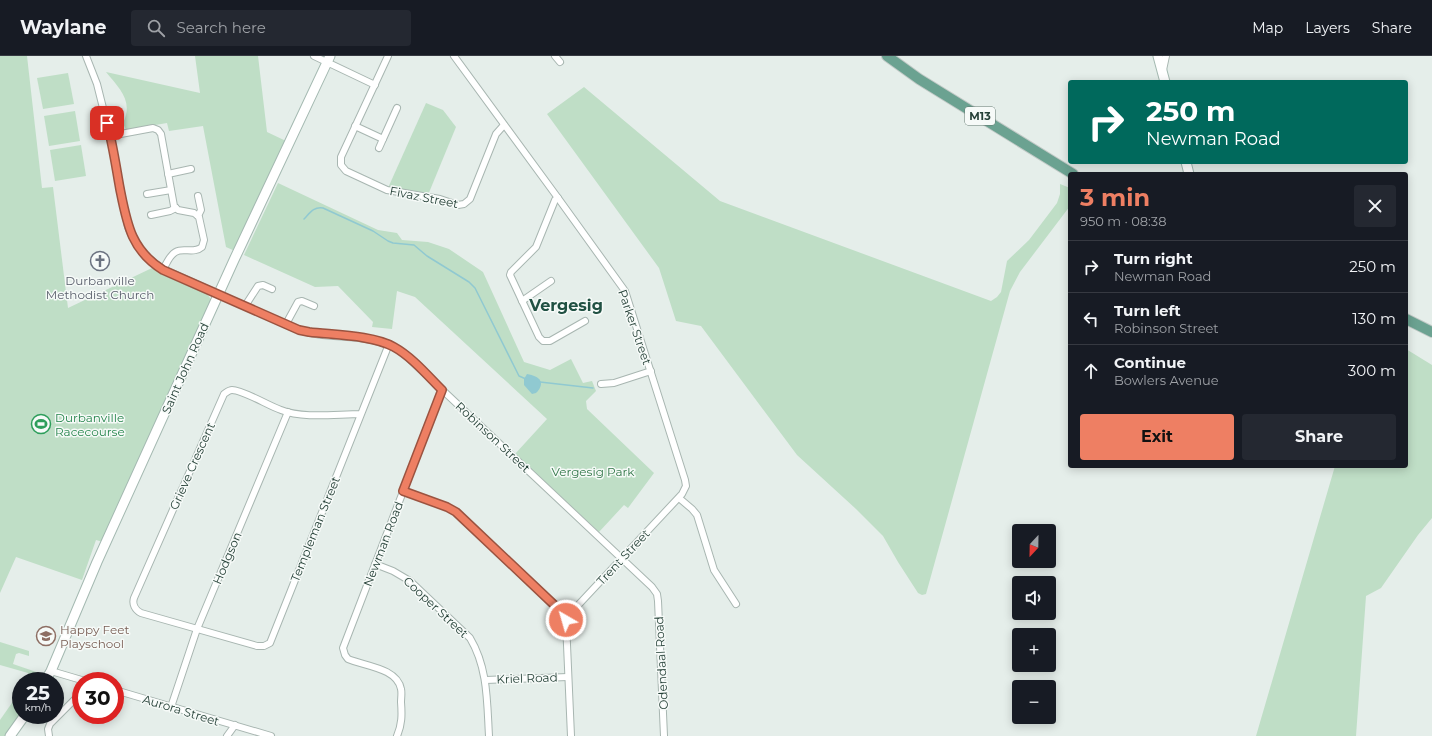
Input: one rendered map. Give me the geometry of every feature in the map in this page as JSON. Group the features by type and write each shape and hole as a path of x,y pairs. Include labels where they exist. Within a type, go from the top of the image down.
{"main road":[{"name":"M13","path":"887,56 919,79 1070,172"},
{"path":"1158,56 1164,78"},
{"name":"Saint John Road","path":"51,671 97,562 328,59"},
{"path":"1408,320 1432,332"},
{"path":"10,736 18,724"}],"street":[{"name":"Robinson Street","path":"86,56 97,84 110,136 125,214 131,234 142,252 152,262 163,270 306,332 368,339 389,344 406,356 622,558 655,591"},
{"path":"314,56 328,59 375,85"},
{"name":"Fivaz Street","path":"388,56 341,157 340,162 344,170 387,190 440,199 460,205 466,203 470,199 496,134 504,126"},
{"name":"Parker Street","path":"454,56 625,291 685,480 685,489 679,498"},
{"path":"555,56 560,62"},
{"path":"1164,78 1166,56"},
{"path":"379,148 397,108"},
{"path":"355,126 383,139"},
{"path":"110,136 155,128 160,131 171,190 176,208 180,211 194,213 200,219 204,240 202,247 196,250 184,249 175,252 170,257 163,270"},
{"path":"168,174 191,169"},
{"path":"147,194 171,190"},
{"path":"198,196 201,207 198,216"},
{"path":"558,198 554,200 537,244 510,274 510,277 539,337 545,342 550,341 585,321"},
{"path":"151,215 170,211 176,208"},
{"path":"522,301 551,281"},
{"path":"245,306 258,286 263,285 272,289"},
{"path":"286,324 298,302 302,301 314,306"},
{"name":"Templeman Street","path":"197,629 259,647 270,642 389,344"},
{"path":"601,384 614,383 651,371"},
{"name":"Grieve Crescent","path":"197,629 138,611 134,605 134,598 224,394 230,390 239,391 288,412 311,414 361,414"},
{"name":"Newman Road","path":"397,736 402,717 401,688 398,682 387,672 351,660 345,655 344,646 442,390"},
{"name":"Hodgson","path":"171,707 197,629 288,412"},
{"path":"403,491 447,507 456,512 567,617 571,736"},
{"path":"679,498 692,509 697,516 714,570 736,604"},
{"name":"Trent Street","path":"567,617 679,498"},
{"name":"Cooper Street","path":"375,564 393,571 410,581 466,633 476,650 486,680 489,736"},
{"name":"Odendaal Road","path":"655,591 658,601 664,736"},
{"path":"51,671 72,677"},
{"name":"Kriel Road","path":"486,680 568,677"},
{"name":"Aurora Street","path":"124,693 271,736"},
{"path":"49,736 48,729 50,724 72,702"},
{"path":"227,736 235,725"}],"green space":[{"name":"Durbanville Racecourse","path":"0,56 27,56 42,188 53,187 68,308 152,268 163,275 207,294 211,300 103,542 96,540 82,580 16,557 0,593"},
{"path":"195,56 258,56 267,132 286,141 235,251 226,247 203,126 169,131 167,123 126,130 123,123 127,108 124,95 106,72 200,93"},
{"path":"68,73 74,104 43,109 37,78"},
{"path":"584,87 720,201 991,301 1001,292 1007,261 1029,240 1057,203 1060,194 1060,184 1068,187 1068,209 1020,272 1010,291 926,594 922,595 918,593 883,536 797,455 701,326 676,321 659,268 547,114"},
{"path":"426,103 443,110 456,127 428,195 388,188"},
{"path":"75,111 80,141 49,146 44,116"},
{"path":"81,145 86,176 55,181 50,150"},
{"name":"Vergesig Park","path":"278,183 378,230 397,233 402,240 428,242 449,249 483,272 524,362 550,370 571,359 583,383 592,381 596,391 586,401 587,409 654,473 628,508 624,505 599,532 515,454 547,419 415,297 397,291 392,329 372,327 373,322 338,286 315,287 244,255"},
{"path":"1408,350 1432,365 1432,518 1418,535 1381,588 1366,596 1356,736 1256,736 1334,468 1408,468"},
{"path":"0,642 29,651 29,656 19,653 16,654 13,664 36,672 24,672 0,665"},
{"path":"12,703 12,724 14,724 5,736 0,736 0,720"}],"water":[{"path":"527,374 535,376 540,380 541,386 536,393 532,394 524,385 524,379"}],"waterway":[{"path":"304,219 314,209 323,208 373,231 388,241 393,243 414,245 427,256 469,282 475,288 519,376 526,379"},
{"path":"540,382 593,388"}],"place":[{"name":"Durbanville Methodist Church","path":"100,261"},
{"name":"Durbanville Racecourse","path":"41,424"},
{"name":"Happy Feet Playschool","path":"46,636"}],"district":[{"name":"Vergesig","path":"566,305"}],"route":[{"path":"107,123 128,227 138,247 152,262 163,270 299,330 375,340 389,344 402,352 442,390 403,491 447,507 456,512 567,617 566,620"}]}
